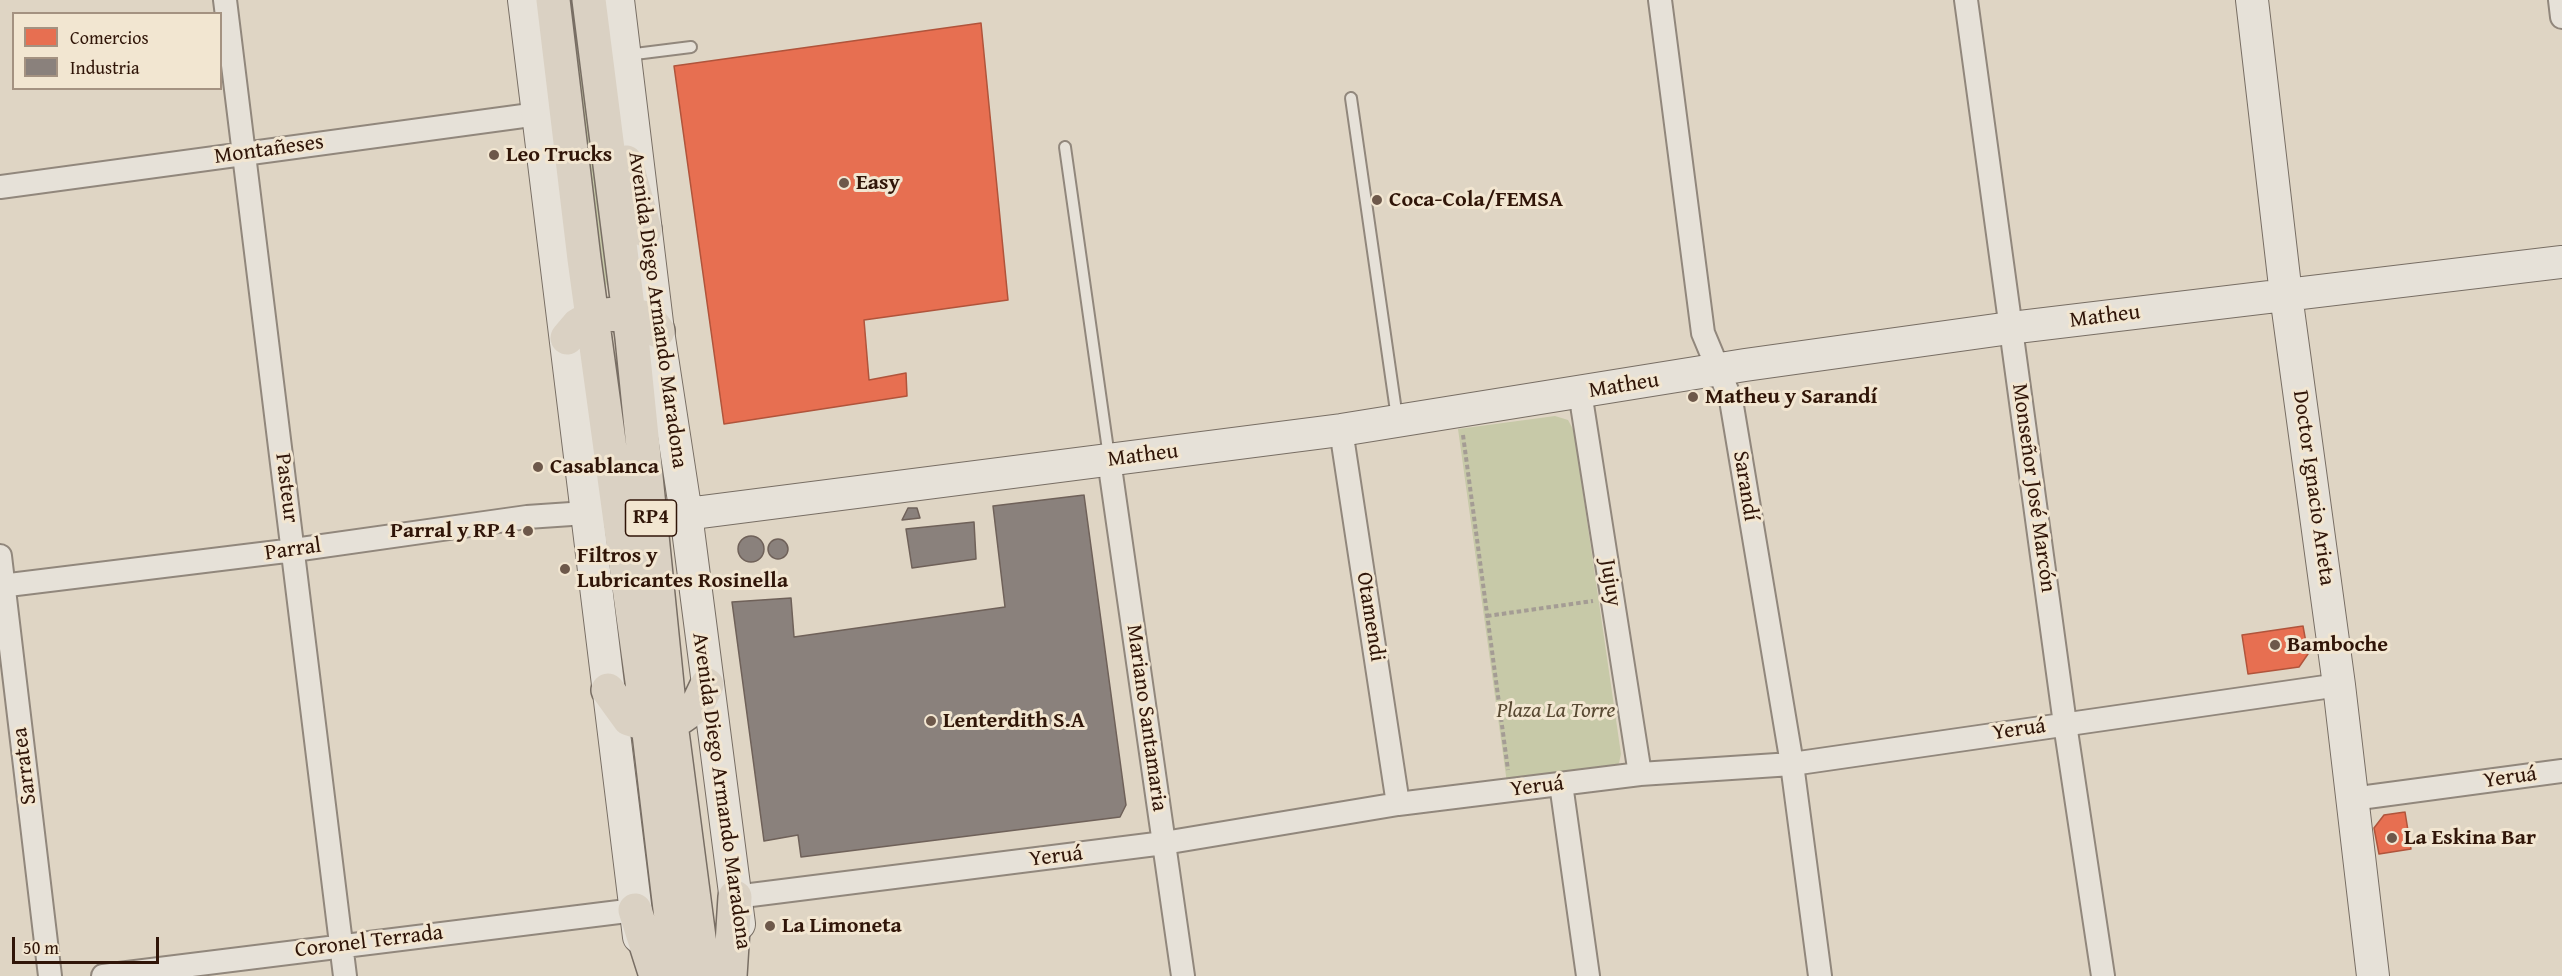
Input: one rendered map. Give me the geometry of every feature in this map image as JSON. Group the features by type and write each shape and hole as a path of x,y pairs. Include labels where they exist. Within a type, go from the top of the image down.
{"main road":[{"name":"Avenida Diego Armando Maradona","path":"553,0 593,316 659,724 704,976"},
{"name":"Avenida Diego Armando Maradona","path":"589,0 611,58 678,976"},
{"path":"611,58 645,230"},
{"path":"567,338 578,325 593,316 629,313 649,319 658,331"},
{"path":"608,690 629,719 659,724 697,706 707,685"},
{"path":"729,976 735,897"},
{"path":"635,910 656,976"}],"street":[{"name":"Pasteur","path":"225,0 345,976"},
{"path":"524,0 644,976"},
{"name":"Avenida Diego Armando Maradona","path":"611,58 618,0"},
{"name":"Sarandí","path":"1660,0 1703,333 1731,400 1792,764 1820,976"},
{"name":"Monseñor José Marcón","path":"1966,0 2065,724 2103,976"},
{"name":"Doctor Ignacio Arieta","path":"2252,0 2286,295 2339,686 2373,976"},
{"path":"2560,0 2562,17"},
{"name":"Montañeses","path":"0,187 538,114"},
{"name":"Avenida Diego Armando Maradona","path":"645,230 686,514 746,976"},
{"name":"Matheu","path":"686,514 1341,430 1745,365 2010,328 2562,261"},
{"name":"Jujuy","path":"1580,392 1640,774"},
{"name":"Otamendi","path":"1341,430 1398,804"},
{"name":"Mariano Santamaria","path":"1109,460 1183,976"},
{"name":"Parral","path":"2,586 294,550 527,517 586,513"},
{"name":"Sarratea","path":"0,556 50,976"},
{"name":"Yeruá","path":"735,897 1164,843 1398,804 1640,774 1792,764 2339,686"},
{"name":"Yeruá","path":"2352,799 2562,771"},
{"path":"1561,784 1588,976"},
{"name":"Coronel Terrada","path":"103,976 635,910"}],"lane":[{"path":"611,58 692,47"},
{"path":"1351,98 1398,421"},
{"path":"1065,147 1109,460"}],"path":[{"path":"1462,429 1508,772"},
{"path":"1487,616 1598,600"}],"green space":[{"path":"566,0 572,0 608,276 606,287 603,278"},
{"name":"Plaza La Torre","path":"1555,416 1568,420 1574,431 1621,754 1619,763 1614,769 1507,783 1458,429"}],"building: Comercios":[{"name":"Easy","path":"981,23 1008,300 864,320 869,380 906,373 907,396 724,424 674,66"},
{"name":"Bamboche","path":"2303,626 2308,654 2299,667 2248,674 2242,635"},
{"name":"La Eskina Bar","path":"2405,812 2411,849 2379,854 2374,828 2384,815"}],"building: Industria":[{"name":"Lenterdith S.A","path":"1084,495 1126,805 1120,817 801,857 798,835 764,841 732,602 791,598 794,637 1005,607 993,506"},
{"path":"908,508 917,508 920,518 902,520"},
{"path":"974,522 976,559 912,568 906,529"},
{"path":"751,536 760,540 764,549 760,558 751,562 742,558 738,549 742,540"},
{"path":"778,539 785,542 788,549 785,556 778,559 771,556 768,549 771,542"}],"place":[{"name":"Leo Trucks","path":"494,155"},
{"name":"Easy","path":"844,183"},
{"name":"Coca-Cola/FEMSA","path":"1377,200"},
{"name":"Matheu y Sarandí","path":"1693,397"},
{"name":"Casablanca","path":"538,467"},
{"name":"Parral y RP 4","path":"528,531"},
{"name":"Filtros y Lubricantes Rosinella","path":"565,569"},
{"name":"Bamboche","path":"2275,645"},
{"name":"Lenterdith S.A","path":"931,721"},
{"name":"La Eskina Bar","path":"2392,838"},
{"name":"La Limoneta","path":"770,926"}]}
